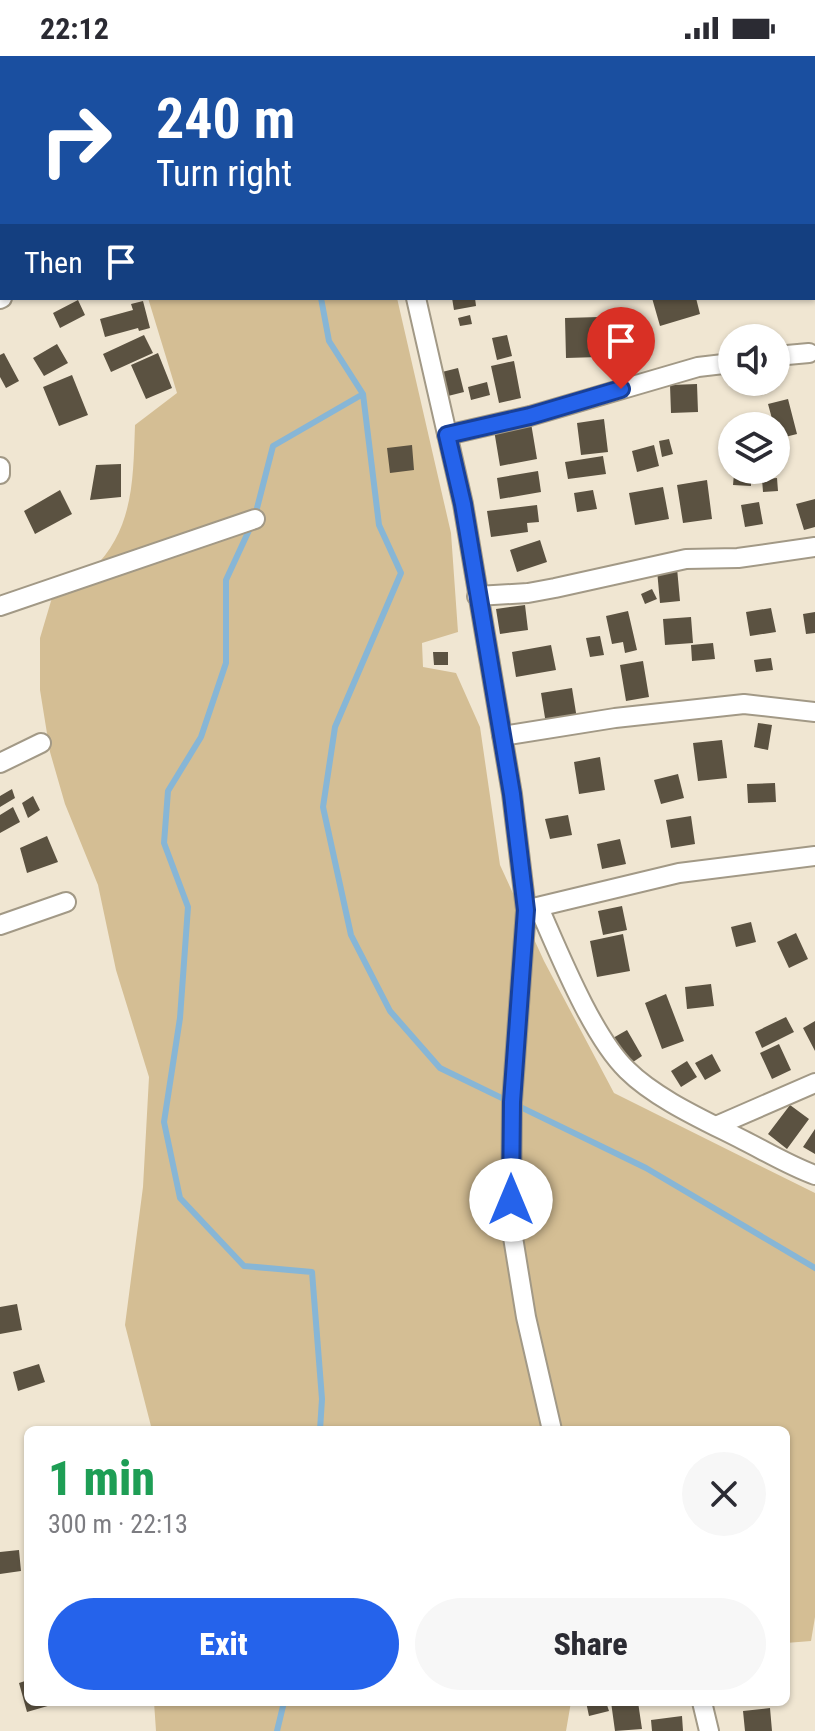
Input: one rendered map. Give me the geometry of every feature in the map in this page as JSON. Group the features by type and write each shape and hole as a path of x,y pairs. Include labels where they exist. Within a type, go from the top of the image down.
{"street":[{"path":"416,300 463,504 533,909 512,1102 511,1225 526,1317 551,1426"},
{"path":"790,355 809,353"},
{"path":"447,435 542,413 698,367 718,365"},
{"path":"0,467 0,474"},
{"path":"0,606 255,519"},
{"path":"477,596 528,593 686,559 738,558 815,547"},
{"path":"502,736 615,718 744,704 815,712"},
{"path":"0,763 41,743"},
{"path":"533,909 679,873 815,856"},
{"path":"0,925 66,902"},
{"path":"533,909 617,1059 641,1083 716,1126 815,1175"},
{"path":"716,1126 815,1083"},
{"path":"703,1706 709,1731"}],"shaded area":[{"path":"149,300 397,300 451,533 458,632 422,643 423,667 456,673 480,727 500,865 544,961 614,1093 815,1193 815,1617 811,1641 790,1643 790,1426 151,1426 125,1325 143,1187 149,1077 116,970 98,885 65,804 50,752 40,690 40,638 54,591 88,574 106,554 124,521 132,484 135,425 177,393"},
{"path":"154,1706 570,1706 566,1731 156,1731"}],"building":[{"path":"78,300 85,315 60,328 53,313"},
{"path":"452,300 475,300 476,306 454,310"},
{"path":"653,300 696,300 700,314 660,326"},
{"path":"143,301 150,328 105,337 100,319 133,310 131,304"},
{"path":"470,315 472,324 460,326 458,318"},
{"path":"599,317 599,357 566,358 565,318"},
{"path":"144,335 153,353 111,372 103,354"},
{"path":"507,335 512,356 497,360 492,338"},
{"path":"57,344 68,363 44,376 33,358"},
{"path":"4,353 19,381 6,388 0,377 0,355"},
{"path":"158,353 172,388 146,399 131,365"},
{"path":"514,361 521,398 499,403 491,366"},
{"path":"458,368 464,392 448,396 442,372"},
{"path":"72,375 88,415 59,426 43,387"},
{"path":"487,382 490,395 471,400 468,387"},
{"path":"697,384 698,412 671,413 670,385"},
{"path":"788,399 797,434 790,436 790,412 770,412 768,404"},
{"path":"604,419 608,452 581,455 577,423"},
{"path":"531,423 537,459 500,466 494,430"},
{"path":"669,439 673,454 662,457 659,441"},
{"path":"412,445 414,470 390,473 387,448"},
{"path":"654,445 659,466 637,472 632,451"},
{"path":"603,456 606,474 568,479 565,462"},
{"path":"121,464 121,497 90,500 96,465"},
{"path":"538,471 541,492 500,499 497,478"},
{"path":"707,480 712,519 683,523 677,485"},
{"path":"762,484 777,484 778,491 763,492"},
{"path":"663,487 669,519 635,525 629,493"},
{"path":"60,490 72,514 35,534 24,511"},
{"path":"593,490 597,509 577,512 574,493"},
{"path":"815,499 815,527 804,530 796,504"},
{"path":"759,502 763,524 745,527 741,505"},
{"path":"537,505 539,522 527,523 528,532 491,537 487,511"},
{"path":"540,540 547,562 517,572 510,550"},
{"path":"677,568 680,601 660,603 657,570"},
{"path":"652,589 657,599 645,604 641,594"},
{"path":"525,605 528,630 500,634 496,609"},
{"path":"771,608 776,632 750,636 746,612"},
{"path":"628,611 637,650 625,653 623,642 612,644 606,616"},
{"path":"815,612 815,633 806,634 803,614"},
{"path":"691,617 693,643 665,645 663,619"},
{"path":"600,636 604,655 590,657 586,638"},
{"path":"713,643 715,659 692,661 691,645"},
{"path":"551,645 556,670 516,677 512,652"},
{"path":"433,652 448,652 448,665 434,665"},
{"path":"771,658 773,670 756,672 754,660"},
{"path":"643,661 649,697 626,701 620,665"},
{"path":"572,688 577,719 546,724 541,693"},
{"path":"758,723 772,725 768,750 754,747"},
{"path":"722,740 727,778 698,781 693,743"},
{"path":"600,757 605,790 579,794 574,762"},
{"path":"678,774 684,798 661,804 654,780"},
{"path":"775,783 776,802 748,803 747,784"},
{"path":"12,789 15,798 0,807 0,796"},
{"path":"33,796 40,810 28,818 22,803"},
{"path":"13,807 20,822 0,833 0,815"},
{"path":"568,815 572,835 550,839 545,819"},
{"path":"691,816 695,844 671,848 666,820"},
{"path":"47,836 58,862 27,873 20,848"},
{"path":"620,839 626,864 602,869 597,844"},
{"path":"622,906 627,930 603,935 598,911"},
{"path":"751,922 756,942 736,947 731,927"},
{"path":"796,933 808,959 789,968 777,942"},
{"path":"623,934 630,971 597,977 590,941"},
{"path":"711,984 714,1006 687,1009 685,987"},
{"path":"666,994 684,1041 662,1049 645,1003"},
{"path":"786,1017 794,1032 762,1048 755,1032"},
{"path":"815,1021 815,1051 803,1028"},
{"path":"627,1030 642,1056 630,1064 613,1038"},
{"path":"779,1044 791,1070 772,1079 760,1053"},
{"path":"712,1054 721,1071 705,1080 695,1063"},
{"path":"687,1061 697,1077 681,1087 671,1071"},
{"path":"790,1105 809,1119 787,1149 768,1134"},
{"path":"815,1129 815,1154 803,1147"},
{"path":"17,1304 22,1330 0,1334 0,1307"},
{"path":"39,1364 45,1382 18,1391 13,1372"},
{"path":"19,1550 21,1571 0,1574 0,1552"},
{"path":"24,1681 24,1701 19,1683"},
{"path":"25,1706 48,1706 27,1712"},
{"path":"587,1706 607,1706 609,1711 589,1716"},
{"path":"612,1706 639,1706 642,1729 615,1731"},
{"path":"770,1708 772,1731 745,1731 743,1711"},
{"path":"682,1716 683,1731 652,1731 651,1720"}],"waterway":[{"path":"321,300 329,341 363,394 379,525 401,573 335,727 323,807 351,935 390,1011 440,1068 646,1168 815,1268"},
{"path":"255,516 273,446 363,394"},
{"path":"251,526 226,580 226,663 201,737 168,791 164,843 188,907 180,1018 164,1122 180,1198 244,1266 312,1272 322,1399 320,1426"},
{"path":"277,1731 283,1706"}],"route":[{"path":"511,1200 512,1102 526,910 512,794 463,504 447,435 530,416 621,389"}]}
